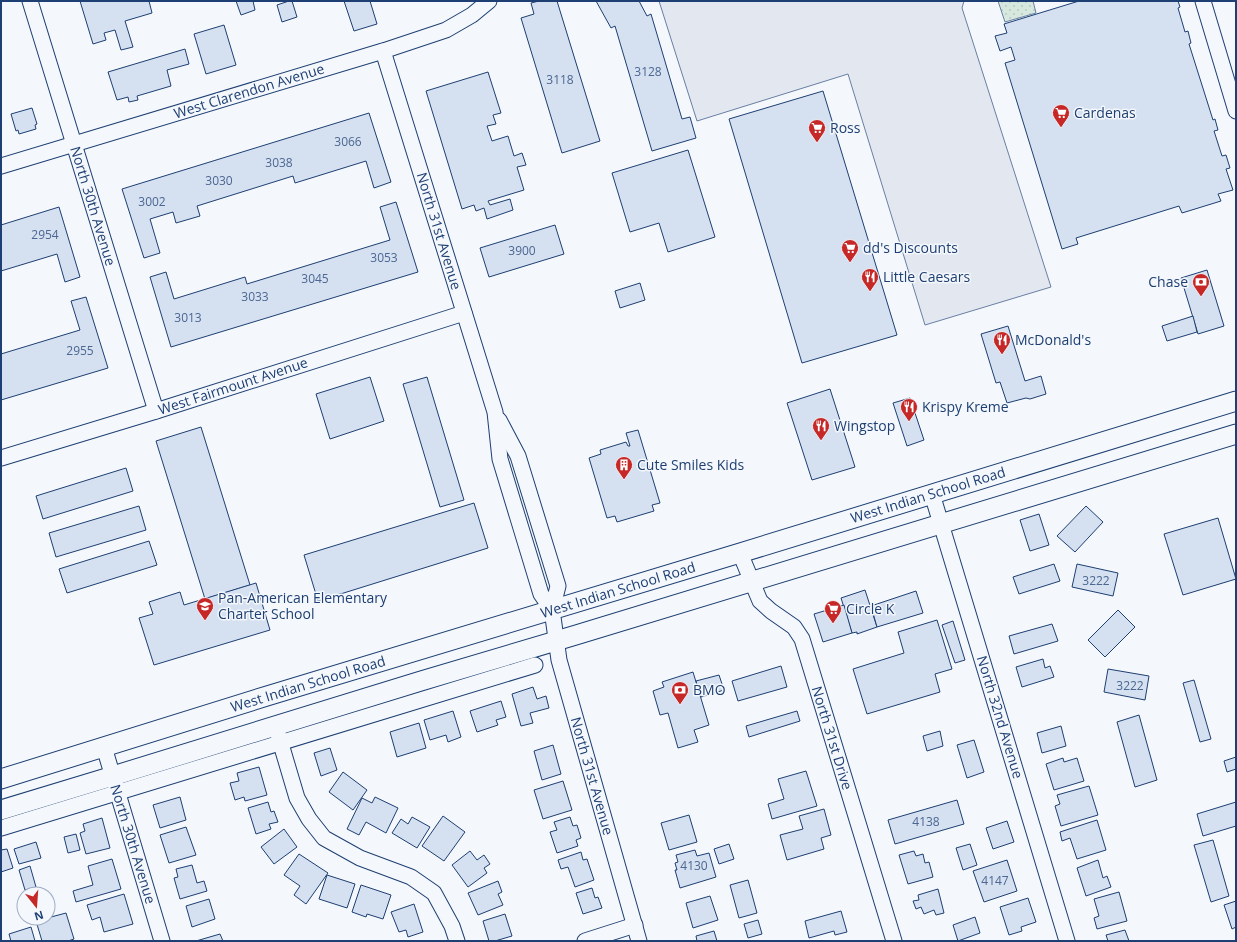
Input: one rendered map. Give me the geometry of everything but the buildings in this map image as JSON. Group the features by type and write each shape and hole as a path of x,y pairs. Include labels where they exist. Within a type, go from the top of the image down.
{"main road":[{"name":"West Indian School Road","path":"1,780 267,696 1236,401"},
{"path":"1,810 115,784 278,734 557,640 1236,434"}],"street":[{"name":"North 30th Avenue","path":"30,1 156,411"},
{"name":"West Clarendon Avenue","path":"1,166 446,30 472,15 489,1"},
{"path":"1203,1 1236,111"},
{"name":"North 31st Avenue","path":"384,50 495,412 518,456 558,586 552,610 559,660 639,941"},
{"name":"West Fairmount Avenue","path":"1,458 156,411 464,313"},
{"name":"North 32nd Avenue","path":"932,494 1067,941"},
{"name":"North 31st Drive","path":"740,553 760,601 771,611 794,627 802,639 894,941"},
{"path":"457,941 452,926 434,894 411,877 360,858 324,838 309,819 298,798 278,734 535,665"},
{"name":"North 30th Avenue","path":"104,747 162,941"},
{"path":"1,828 115,784"},
{"path":"585,941 634,925"}],"shaded area":[{"path":"659,1 964,1 962,8 1051,287 925,325 848,74 697,121"},
{"path":"998,1 1033,1 1036,13 1005,22"}],"place":[{"name":"Cardenas","path":"1061,128"},
{"name":"Ross","path":"817,143"},
{"name":"dd's Discounts","path":"850,263"},
{"name":"Little Caesars","path":"870,292"},
{"name":"Chase","path":"1201,297"},
{"name":"McDonald's","path":"1002,355"},
{"name":"Krispy Kreme","path":"909,422"},
{"name":"Wingstop","path":"821,441"},
{"name":"Cute Smiles Kids","path":"624,480"},
{"name":"Pan-American Elementary Charter School","path":"205,621"},
{"name":"Circle K","path":"833,624"},
{"name":"BMO","path":"680,705"}]}
